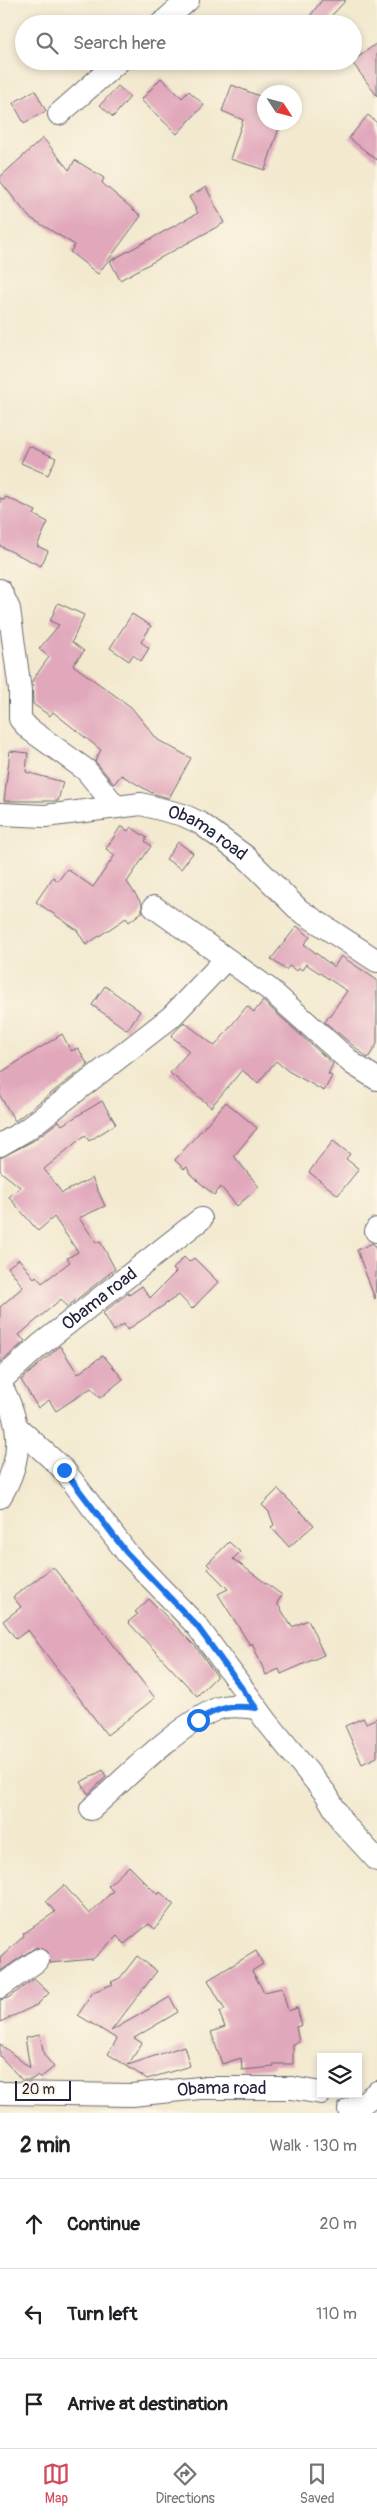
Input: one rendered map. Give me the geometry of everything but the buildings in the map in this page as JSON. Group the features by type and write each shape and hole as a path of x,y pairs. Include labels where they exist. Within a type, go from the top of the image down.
{"street":[{"path":"171,15 188,0"},
{"path":"59,114 109,70"},
{"path":"0,590 9,609 20,690 20,719 29,729 86,770 116,807"},
{"name":"Obama road","path":"0,814 45,816 141,804 183,815 200,824 245,856 299,910 377,961"},
{"path":"154,907 269,989 353,1064 377,1079"},
{"path":"0,1145 26,1130 171,1016 226,959"},
{"name":"Obama road","path":"0,1497 12,1477 17,1457 17,1427 9,1399 0,1382 40,1345 202,1219"},
{"path":"17,1427 64,1470 126,1552 197,1626 256,1708 321,1787 343,1823 377,1860"},
{"path":"91,1809 171,1738 198,1720 216,1709 240,1706 256,1708"},
{"path":"0,1987 38,1960"},
{"name":"Obama road","path":"2,2091 52,2095 132,2095 200,2088 292,2088 317,2092"},
{"path":"331,2098 351,2112 377,2092"}],"route":[{"path":"64,1470 96,1509 126,1552 197,1626 256,1708 240,1706 216,1709 198,1720"}]}
